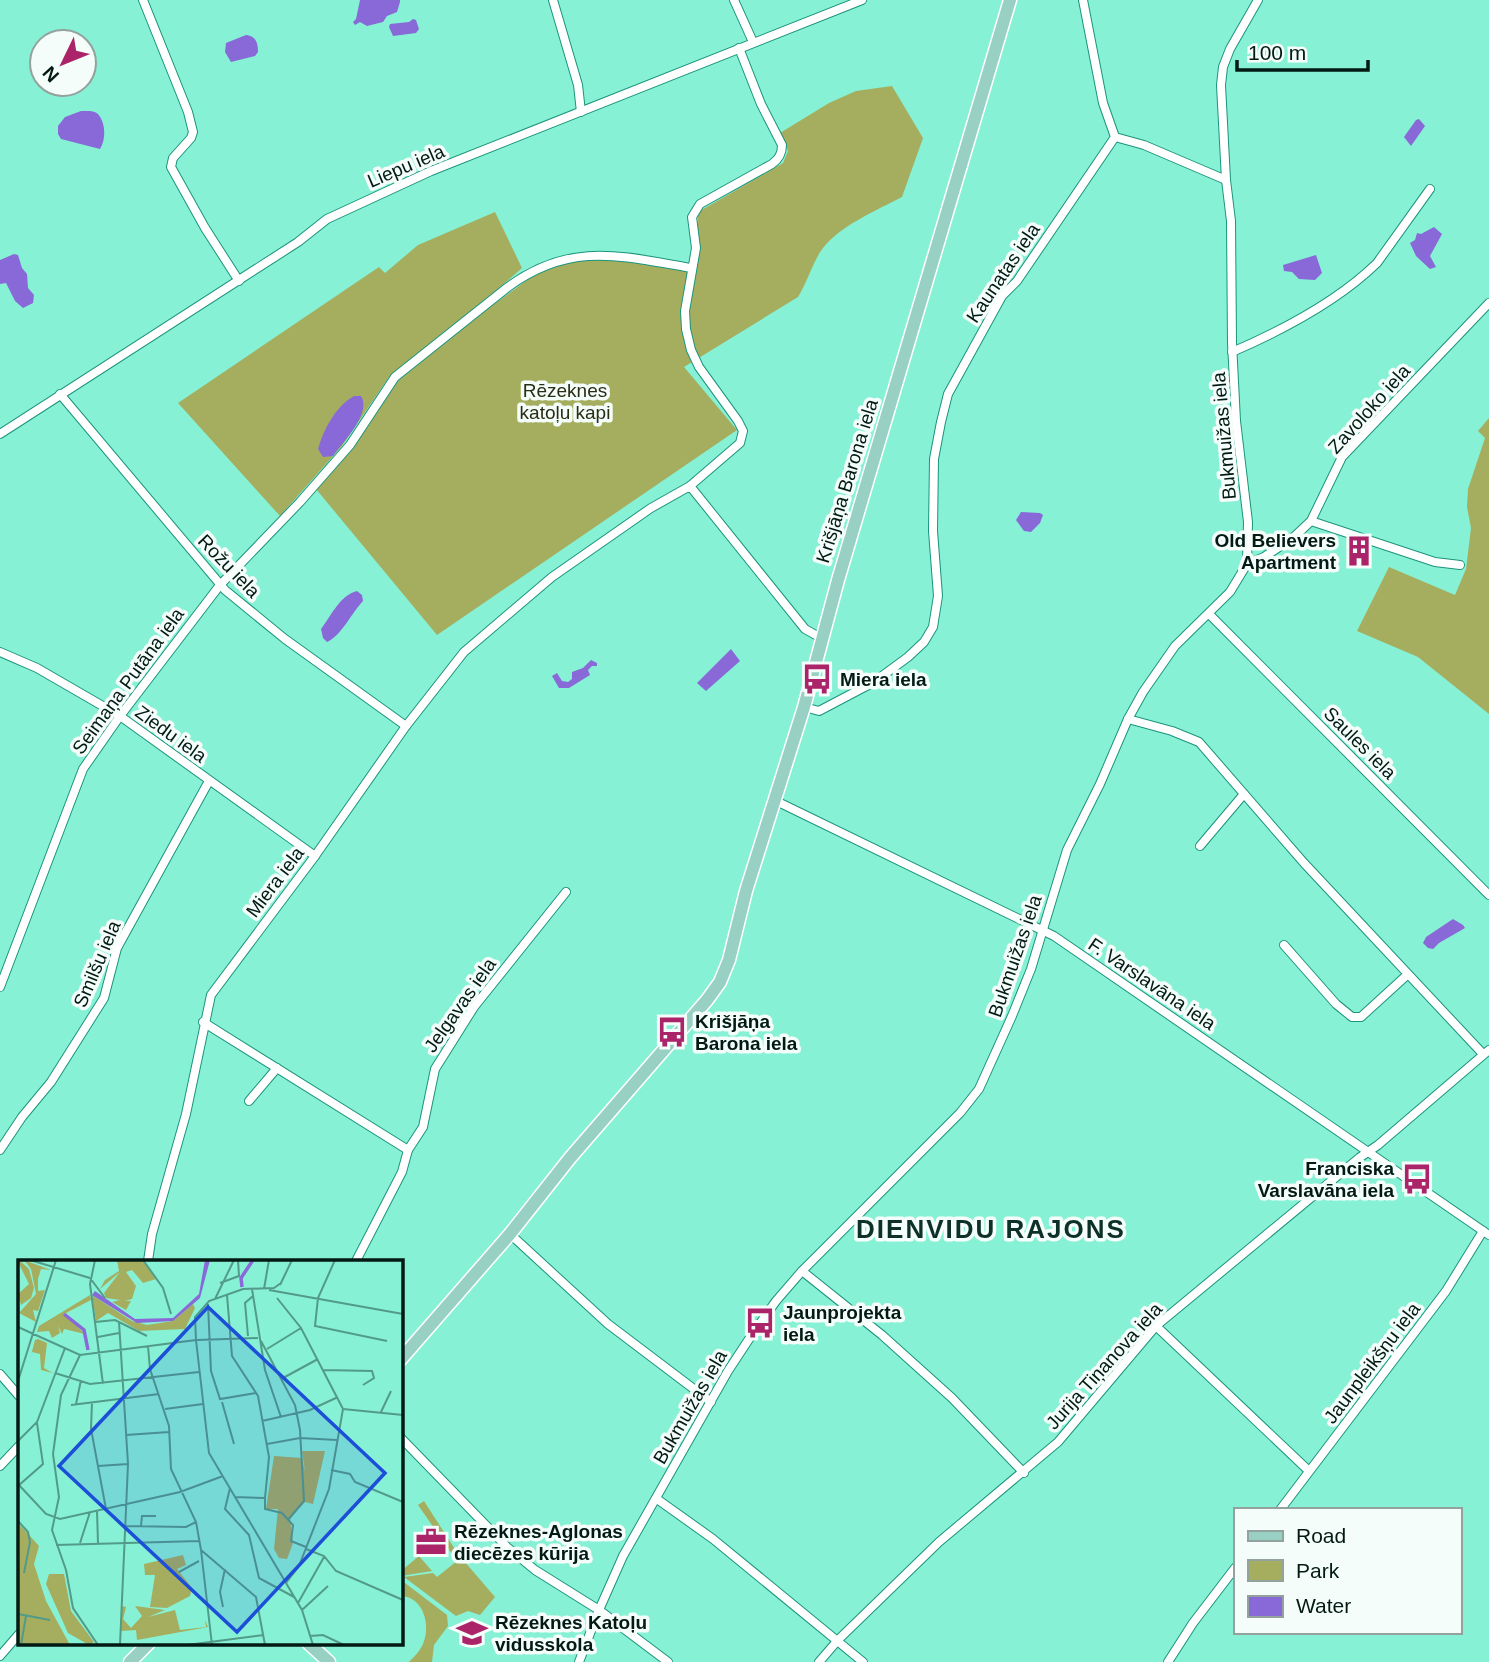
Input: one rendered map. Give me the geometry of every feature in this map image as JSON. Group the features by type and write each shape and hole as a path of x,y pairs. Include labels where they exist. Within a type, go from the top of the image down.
{"main road":[{"name":"Krišjāņa Barona iela","path":"402,1358 716,989 729,960 774,800 804,707 821,638 1010,0"},
{"path":"130,1662 148,1644"},
{"path":"309,1644 329,1662"}],"street":[{"path":"143,0 188,112 193,132 173,158 171,167 239,281"},
{"path":"553,0 578,85 581,111"},
{"path":"734,0 753,43"},
{"name":"Liepu iela","path":"0,434 239,281 344,210 431,171 862,0"},
{"path":"1083,0 1103,103 1115,137 1144,145 1226,180"},
{"name":"Bukmuižas iela","path":"579,1662 623,1556 728,1370 751,1336 802,1271 960,1113 979,1089 1013,1016 1031,969 1067,850 1128,719 1175,646 1230,592 1247,564 1248,522 1236,421 1232,352 1229,263 1231,221 1221,85 1223,67 1230,49 1258,0"},
{"name":"Miera iela","path":"148,1260 152,1234 186,1114 211,995 315,856 406,726 464,652 552,577 651,508 690,486 740,443 743,431 738,421 699,367 691,349 685,311 696,248 692,217 696,208 778,160 782,150 739,48"},
{"name":"Kaunatas iela","path":"804,707 819,711 874,682 914,653 929,635 936,618 939,596 933,531 934,459 948,394 1002,296 1017,281 1115,137"},
{"path":"1232,352 1270,335 1323,304 1367,273 1430,189"},
{"name":"Seimaņa Putāna iela","path":"0,987 83,769 220,585 350,446 395,377 525,274 543,266 590,254 609,254 691,268"},
{"name":"Zavoloko iela","path":"1247,564 1264,557 1294,537 1311,521 1342,457 1489,303"},
{"name":"Rožu iela","path":"61,394 220,585 285,639 406,726"},
{"path":"690,486 805,629 821,638"},
{"path":"1311,521 1435,562 1460,565"},
{"name":"Saules iela","path":"1209,614 1489,895"},
{"name":"Ziedu iela","path":"0,652 37,668 120,716 315,856"},
{"path":"1128,719 1172,731 1199,742 1304,863 1407,975 1486,1052"},
{"name":"Smilšu iela","path":"0,1150 22,1117 51,1082 104,998 117,948 209,780"},
{"path":"1200,846 1244,794"},
{"name":"F. Varslavāna iela","path":"774,800 1043,930 1486,1233"},
{"name":"Jelgavas iela","path":"357,1260 402,1172 408,1150 423,1127 435,1069 474,1007 566,892"},
{"path":"1284,945 1336,1004 1352,1017 1361,1017 1407,975"},
{"path":"0,955 10,959"},
{"path":"204,1022 408,1150"},
{"name":"Jurija Tiņanova iela","path":"819,1662 838,1640 939,1542 1024,1473 1073,1426 1156,1326 1486,1052"},
{"path":"249,1101 277,1068"},
{"name":"Jaunpleikšņu iela","path":"1281,1508 1446,1291 1486,1233"},
{"path":"510,1234 608,1324 711,1402"},
{"path":"802,1271 882,1335 952,1398 1024,1473"},
{"path":"1156,1326 1309,1471"},
{"path":"0,1374 18,1395"},
{"path":"402,1439 526,1563 599,1610 668,1662"},
{"path":"0,1466 18,1447"},
{"path":"656,1499 713,1539 863,1662"},
{"path":"1168,1662 1193,1623 1234,1569"},
{"path":"0,1656 18,1635"}],"green space":[{"name":"Rēzeknes katoļu kapi","path":"892,86 923,138 902,197 860,219 830,240 820,253 798,297 684,367 737,430 437,635 316,489 384,394 414,366 538,272 579,260 605,256 675,267 698,262 698,212 783,163 788,151 780,133 829,103 856,91"},
{"path":"495,212 522,268 389,377 342,446 280,516 178,403 379,267 385,273 418,245"},
{"path":"1489,418 1489,714 1418,657 1357,631 1389,567 1455,595 1466,569 1471,528 1467,507 1468,489 1485,438 1478,431"},
{"path":"424,1501 458,1554 495,1597 480,1615 468,1611 456,1616 404,1577 433,1573 437,1577 457,1561 418,1505"},
{"path":"419,1556 432,1571 402,1576 402,1570"},
{"path":"402,1583 447,1615 448,1626 434,1645 432,1662 409,1662 423,1644 426,1621 420,1607 402,1596"}],"water":[{"path":"360,0 400,2 397,12 387,16 383,22 367,26 360,22 355,25 353,22"},
{"path":"413,19 419,29 416,33 393,36 390,24"},
{"path":"246,35 256,41 258,52 255,56 231,62 225,52 226,43"},
{"path":"81,111 98,114 103,122 100,149 61,139 58,134 58,126 65,117"},
{"path":"1419,119 1425,126 1411,146 1404,137"},
{"path":"1434,227 1442,234 1430,256 1436,267 1430,269 1416,256 1410,243 1415,240 1417,233 1421,234"},
{"path":"18,255 27,274 28,288 34,295 33,303 23,308 15,301 6,283 0,284 0,260"},
{"path":"1316,255 1322,273 1315,280 1299,279 1292,272 1284,271 1283,265"},
{"path":"354,396 361,396 363,403 360,419 333,456 323,457 318,449 327,426 341,406"},
{"path":"1021,512 1043,515 1040,523 1031,532 1024,531 1016,520"},
{"path":"357,591 362,595 363,601 341,630 327,642 321,629 341,601"},
{"path":"731,649 740,661 706,691 697,683"},
{"path":"591,660 597,663 597,666 588,670 590,675 569,688 559,688 552,676 557,673 562,681 568,682 572,679 572,672 583,668"},
{"path":"1453,919 1465,928 1433,949 1423,943 1426,937"}],"place":[{"name":"Old Believers Apartment","path":"1359,551"},
{"name":"Miera iela","path":"817,679"},
{"name":"Krišjāņa Barona iela","path":"672,1032"},
{"name":"Franciska Varslavāna iela","path":"1417,1179"},
{"name":"Jaunprojekta iela","path":"760,1323"},
{"name":"Rēzeknes-Aglonas diecēzes kūrija","path":"431,1542"},
{"name":"Rēzeknes Katoļu vidusskola","path":"472,1633"}],"district":[{"name":"DIENVIDU RAJONS","path":"991,1229"}]}
